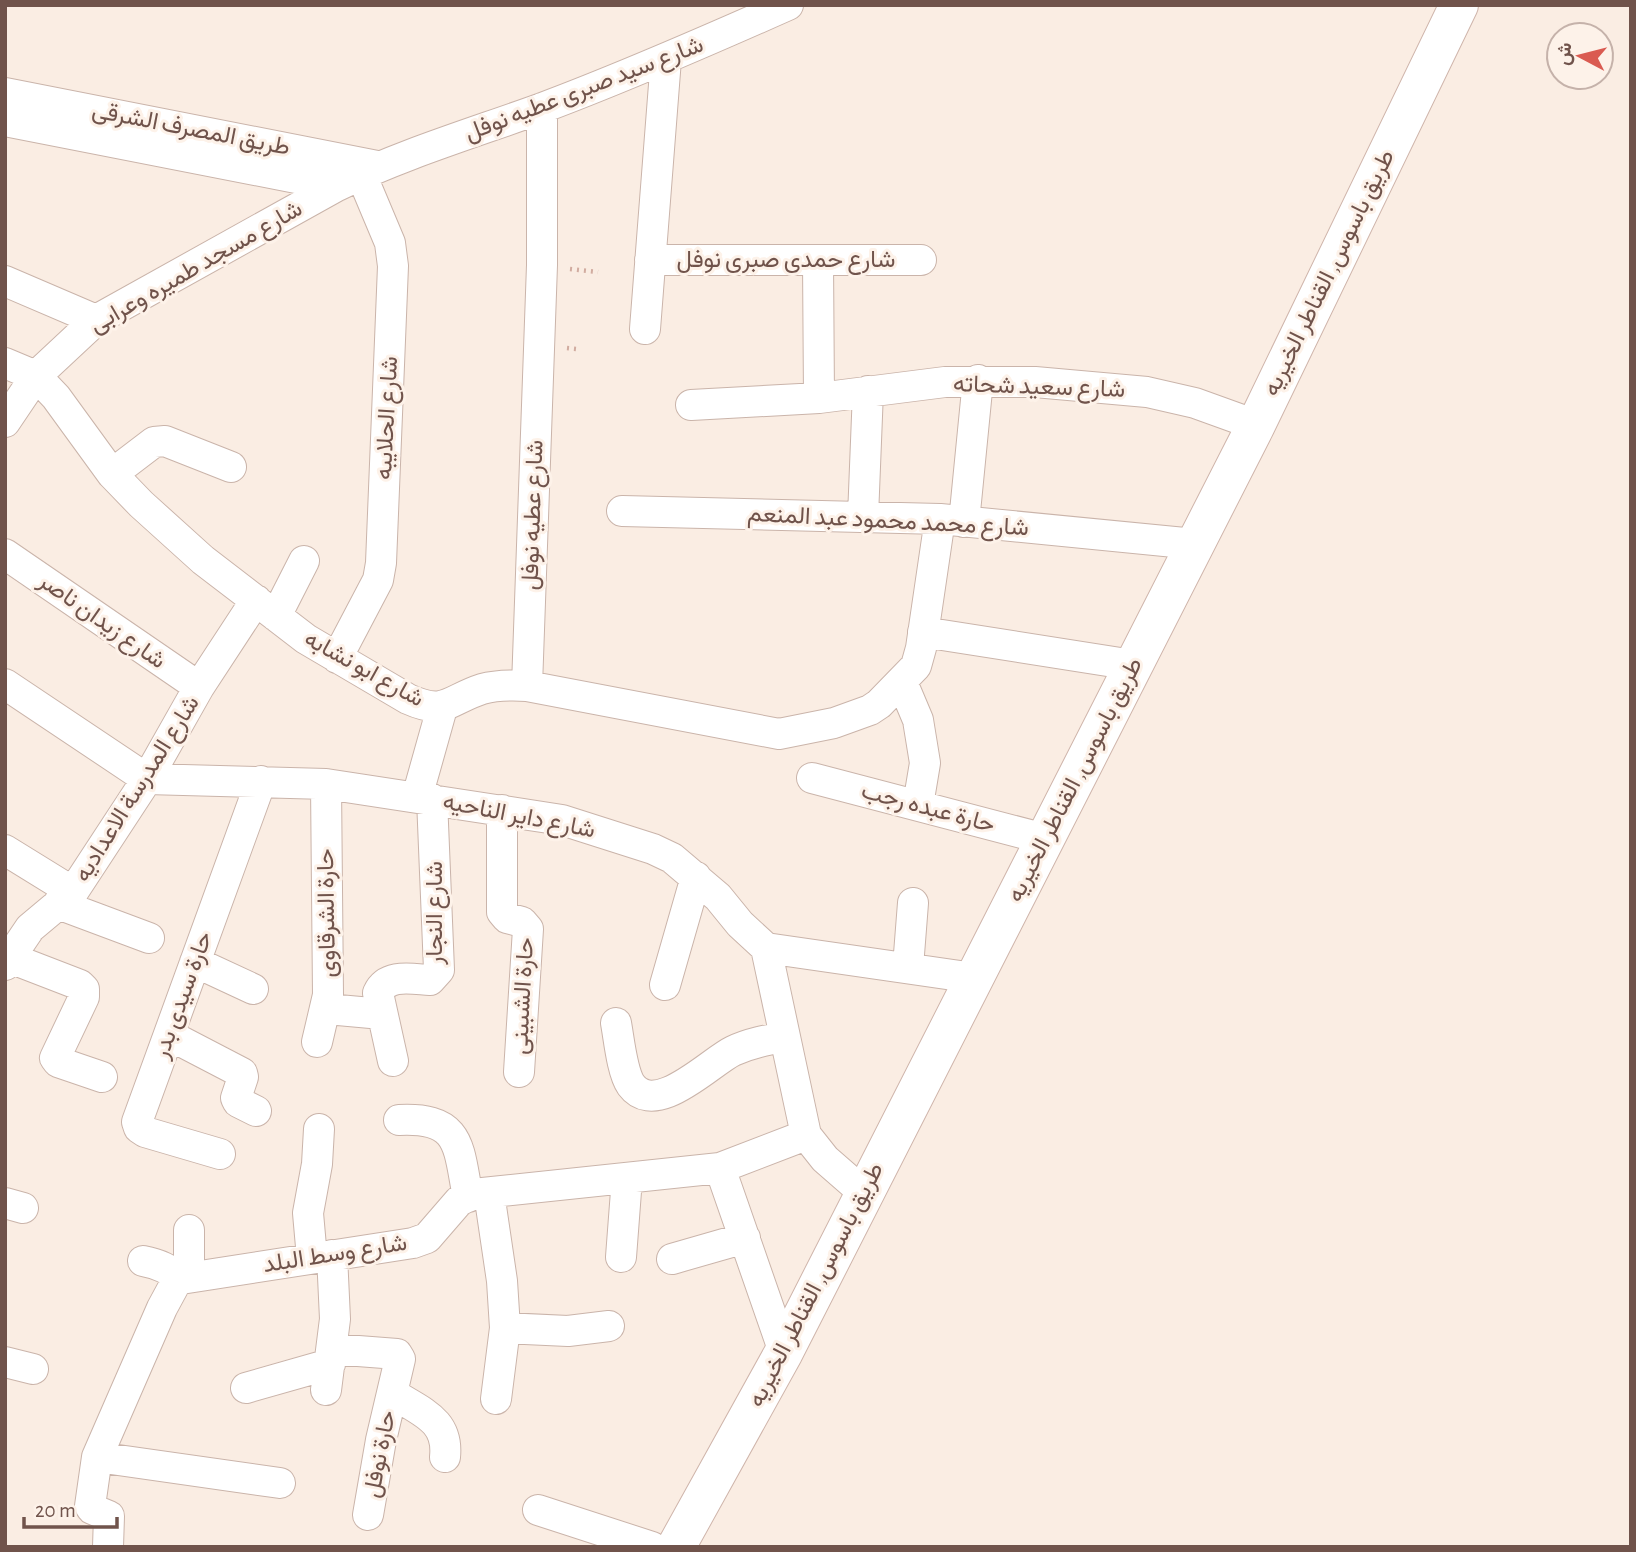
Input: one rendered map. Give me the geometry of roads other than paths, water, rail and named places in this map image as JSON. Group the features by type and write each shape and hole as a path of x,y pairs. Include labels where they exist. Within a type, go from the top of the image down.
{"street":[{"name":"شارع سيد صبرى عطيه نوفل","path":"358,175 666,60 788,5"},
{"name":"طريق باسوس, القناطر الخيريه","path":"676,1547 784,1352 1256,425 1459,5"},
{"path":"645,329 666,60"},
{"name":"طريق المصرف الشرقى","path":"5,93 358,175"},
{"name":"شارع عطيه نوفل","path":"527,686 542,265 542,108"},
{"name":"طريق المصرف الشرقى","path":"5,121 358,175"},
{"name":"شارع مسجد طميره وعرابى","path":"5,422 36,376 96,320 358,175"},
{"name":"شارع الحلايبه","path":"337,658 371,596 381,563 393,266 390,243 358,175"},
{"name":"شارع حمدى صبرى نوفل","path":"650,260 921,260"},
{"path":"818,261 819,398"},
{"path":"5,281 96,320"},
{"path":"5,363 36,376"},
{"name":"شارع ابو نشابه","path":"36,376 56,397 111,474 141,505 204,560 306,639 408,699 424,706 442,708 482,690 506,684 779,734 834,723 870,710 916,666 952,520 978,380"},
{"name":"شارع سعيد شحاته","path":"691,405 819,398 978,380 1076,384 1147,392 1195,403 1256,425"},
{"path":"863,517 868,391"},
{"path":"111,474 154,442 165,441 231,467"},
{"name":"شارع محمد محمود عبد المنعم","path":"622,511 952,520 1195,544"},
{"name":"شارع زيدان ناصر","path":"5,554 199,687"},
{"name":"شارع المدرسة الاعداديه","path":"7,962 30,928 66,898 147,779 199,687 304,562"},
{"path":"923,632 1133,665"},
{"path":"902,682 918,720 925,763 918,806"},
{"path":"5,684 147,779"},
{"path":"425,798 442,708"},
{"name":"حارة عبده رجب","path":"812,778 1045,839"},
{"name":"شارع داير الناحيه","path":"147,779 326,784 502,810 587,826 672,858 718,897 740,924 766,948"},
{"name":"حارة سيدى بدر","path":"220,1154 145,1132 138,1125 138,1118 261,781"},
{"name":"حارة الشرقاوى","path":"317,1042 327,1009 328,981 326,784"},
{"name":"شارع النجار","path":"393,1061 378,993 383,984 393,979 430,979 439,970 425,798"},
{"name":"حارة الشبينى","path":"502,810 502,912 509,920 522,922 528,929 519,1072"},
{"path":"5,850 66,898 149,938"},
{"path":"665,985 696,877"},
{"path":"908,967 912,903"},
{"path":"864,1193 825,1159 806,1135 766,948 974,978"},
{"path":"7,962 80,985 84,989 84,997 55,1058 56,1061 102,1077"},
{"path":"195,962 253,989"},
{"path":"327,1009 382,1014"},
{"path":"615,1023 629,1083 639,1092 652,1096 669,1092 696,1078 731,1052 752,1043 785,1037"},
{"path":"169,1035 242,1073 236,1098 238,1102 256,1111"},
{"path":"399,1120 423,1121 452,1133 478,1195 502,1281 505,1328 496,1399"},
{"path":"246,1388 330,1368 336,1302 308,1213 317,1164 319,1129"},
{"path":"478,1195 720,1168 806,1135"},
{"path":"720,1168 784,1352"},
{"path":"621,1257 627,1178"},
{"name":"شارع وسط البلد","path":"185,1278 413,1244 427,1238 459,1201 478,1195"},
{"path":"185,1278 189,1230"},
{"path":"672,1259 745,1238"},
{"path":"143,1261 164,1267 185,1278"},
{"path":"108,1547 110,1516 90,1506 97,1457 162,1308 175,1284 185,1278"},
{"path":"505,1328 568,1331 610,1326"},
{"name":"حارة نوفل","path":"330,1368 397,1354 400,1361 381,1440 368,1515"},
{"name":"حارة نوفل","path":"392,1393 439,1425 447,1442 445,1457"},
{"path":"97,1457 280,1483"},
{"path":"538,1510 652,1547"}]}
